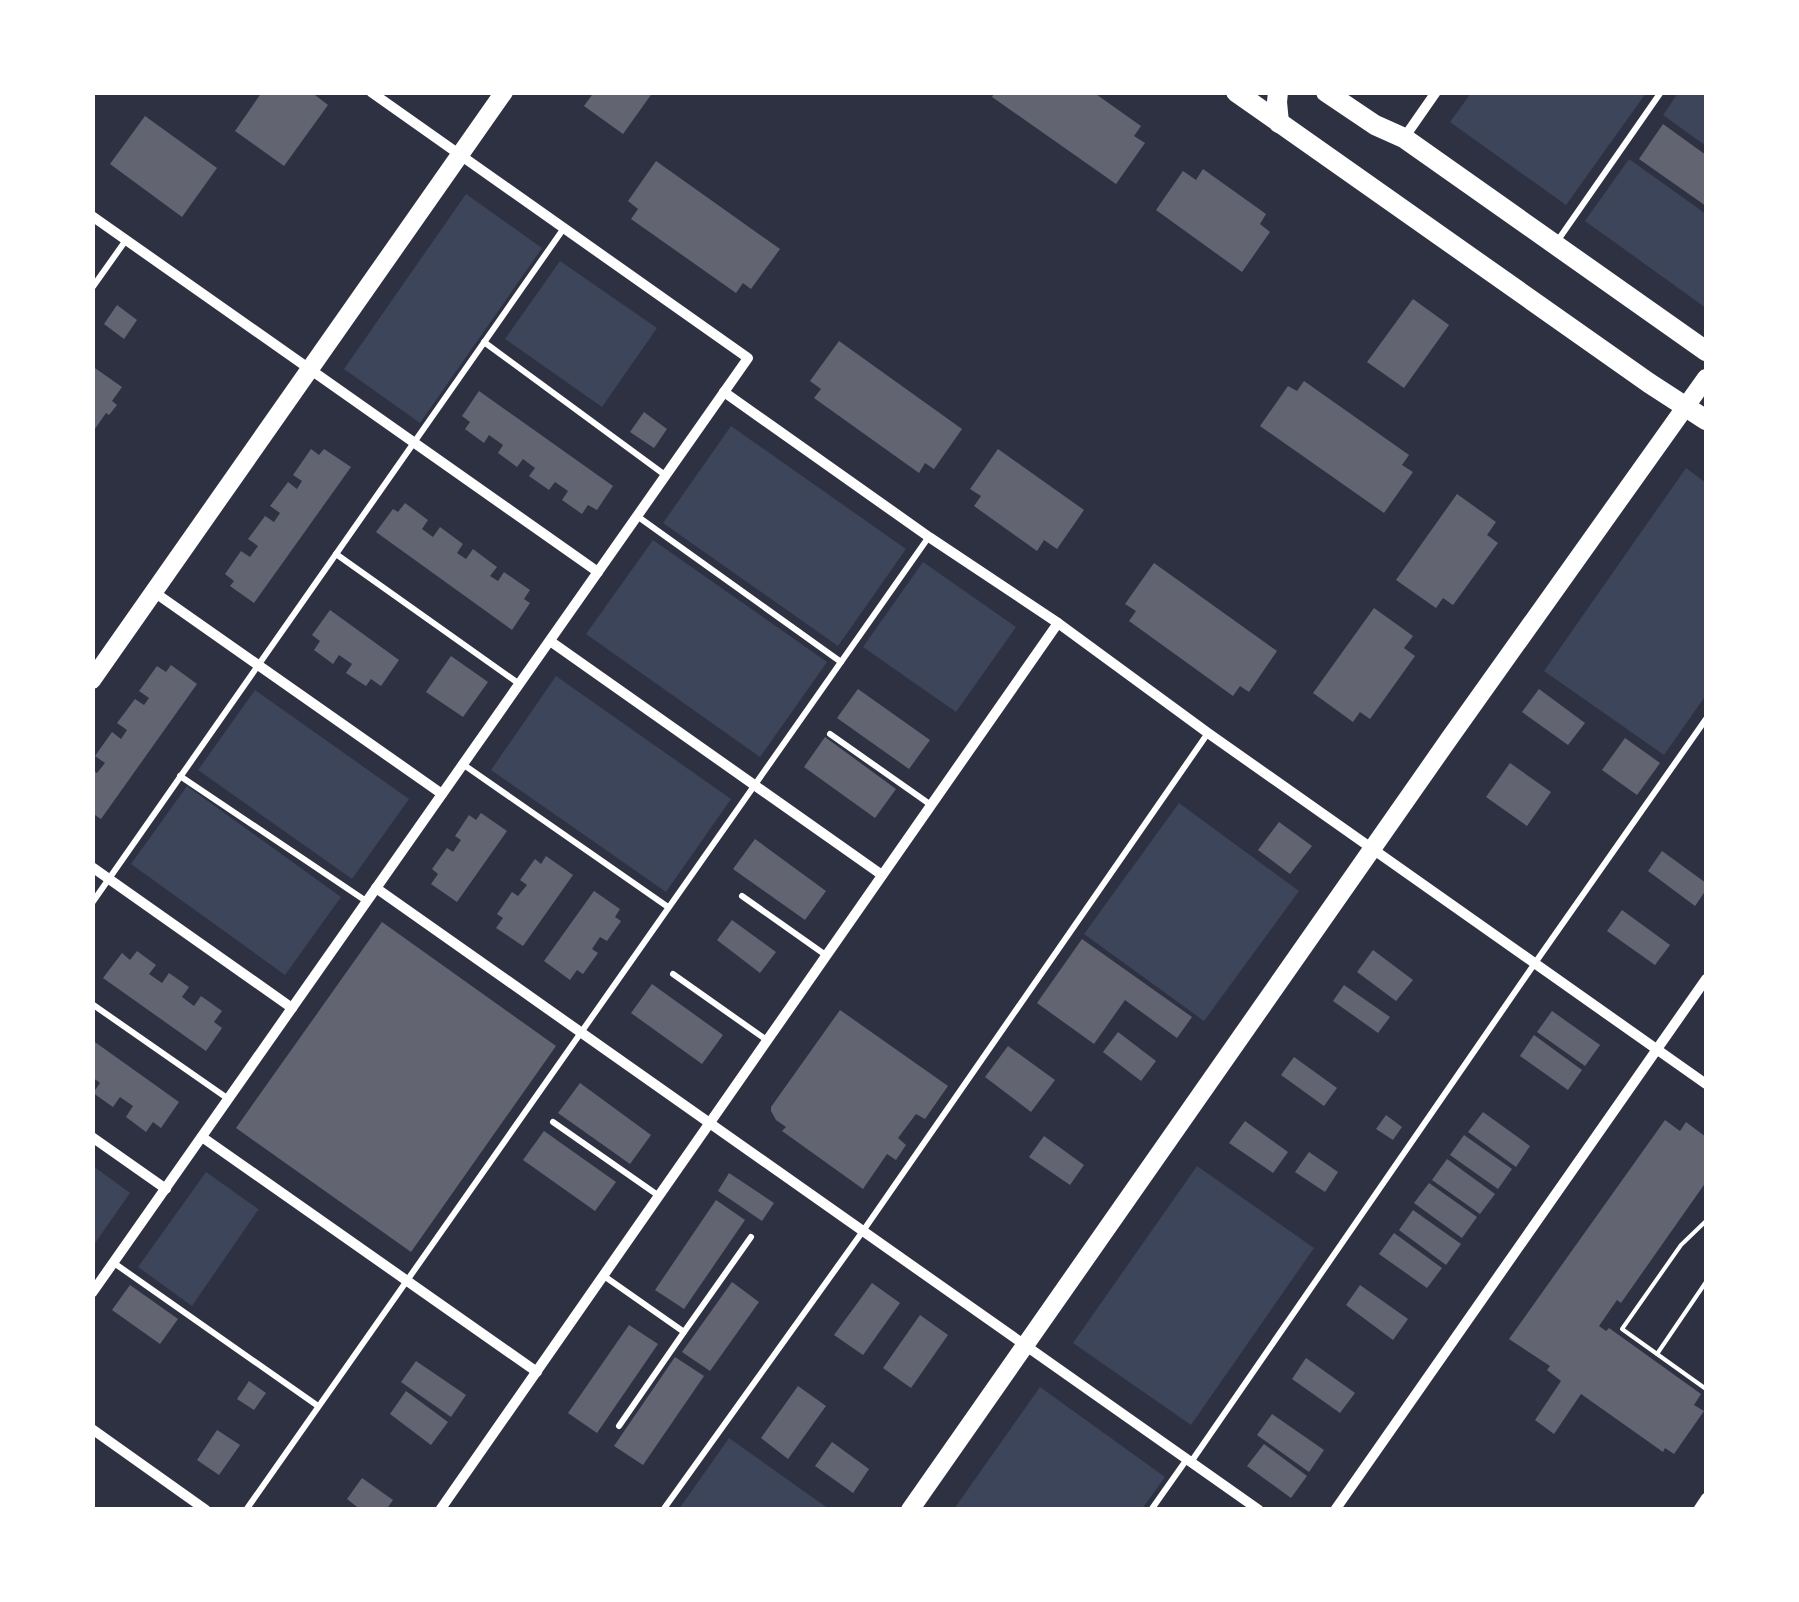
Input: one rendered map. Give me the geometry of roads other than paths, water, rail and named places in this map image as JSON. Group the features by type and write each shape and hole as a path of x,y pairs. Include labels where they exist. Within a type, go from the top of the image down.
{"main road":[{"path":"1236,92 1706,420"},
{"path":"1278,92 1280,123"},
{"path":"1326,92 1375,125 1404,138 1706,351"}],"street":[{"path":"92,1294 748,358 370,92"},
{"path":"92,680 504,92"},
{"path":"1404,138 1436,92"},
{"path":"92,216 598,572"},
{"path":"910,1510 1706,378"},
{"path":"724,392 1058,623 1706,1084"},
{"path":"154,592 442,794"},
{"path":"440,1510 1058,623"},
{"path":"550,641 882,875"},
{"path":"92,867 292,1008"},
{"path":"376,888 1259,1510"},
{"path":"1335,1510 1706,979"},
{"path":"202,1137 536,1372"},
{"path":"92,1138 166,1189"},
{"path":"92,1429 206,1510"},
{"path":"1698,1510 1706,1498"}],"lane":[{"path":"1555,244 1661,92"},
{"path":"92,903 564,228"},
{"path":"92,288 126,240"},
{"path":"484,342 666,475"},
{"path":"636,516 841,662"},
{"path":"246,1510 929,536"},
{"path":"336,554 519,684"},
{"path":"1151,1510 1706,719"},
{"path":"663,1510 863,1231 1208,733"},
{"path":"830,734 933,806"},
{"path":"463,764 668,907"},
{"path":"180,776 367,902"},
{"path":"742,896 828,956"},
{"path":"673,974 768,1041"},
{"path":"92,1004 228,1099"},
{"path":"553,1122 660,1197"},
{"path":"618,1426 750,1237"},
{"path":"114,1262 318,1406"},
{"path":"604,1276 684,1332"}]}
